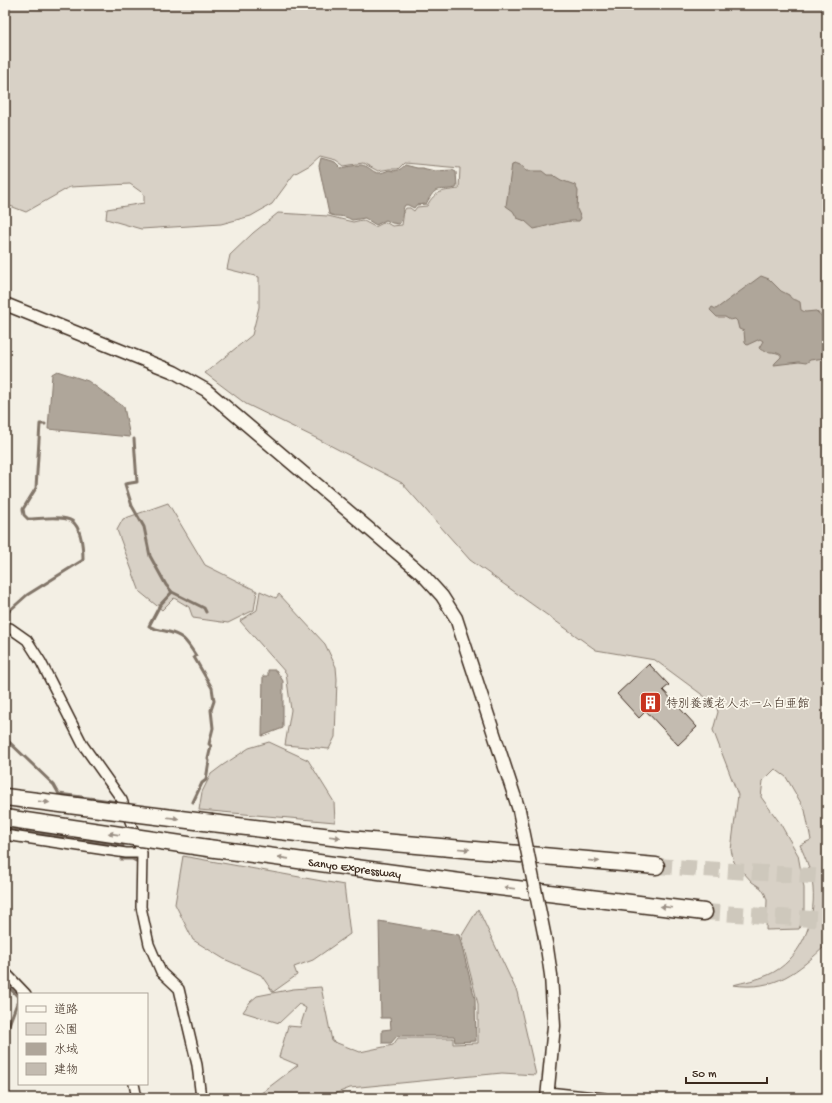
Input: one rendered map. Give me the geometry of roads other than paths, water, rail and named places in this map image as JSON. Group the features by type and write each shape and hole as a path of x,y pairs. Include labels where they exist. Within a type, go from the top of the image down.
{"highway":[{"path":"5,797 349,839 656,866"},
{"name":"Sanyo Expressway","path":"5,818 208,848 475,884 704,912"}],"street":[{"path":"5,304 174,372 206,390 422,574 442,596 456,618 520,810 551,975 554,1026 547,1095 604,1098"},
{"path":"5,629 10,628 27,640 41,662 82,745 122,800 142,853 141,908 149,944 161,972 179,989 197,1065 201,1098"},
{"path":"5,835 126,853 142,853"},
{"path":"5,972 25,993"},
{"path":"134,1085 137,1098"}],"water":[{"path":"321,158 335,162 341,168 361,165 379,173 389,170 398,170 405,165 435,171 452,170 456,172 457,186 456,188 435,191 426,204 416,205 414,208 405,205 401,222 399,224 386,220 376,225 365,218 352,220 329,214 319,166"},
{"path":"515,163 523,166 526,171 542,171 547,175 553,175 561,180 575,185 578,191 577,209 581,218 579,221 562,222 534,229 525,221 517,218 513,211 506,206 512,164"},
{"path":"761,276 769,279 792,299 800,302 801,310 805,312 816,311 826,320 825,333 827,348 825,358 810,360 806,363 799,362 774,365 781,355 761,350 759,348 763,341 760,339 747,345 745,343 744,331 739,329 735,319 730,320 725,317 717,317 710,310 712,307 716,309"},
{"path":"57,371 88,381 124,407 130,437 48,429 52,374"},
{"path":"268,670 276,670 283,681 283,728 262,736 263,676 268,676"},
{"path":"379,921 459,935 475,999 476,1041 455,1042 454,1036 397,1036 391,1043 382,1043 382,1030 391,1029 390,1018 381,1018"}],"waterway":[{"path":"8,612 27,595 83,560 80,534 72,521 62,518 28,519 24,515 23,509 36,488 40,424 45,424"},
{"path":"134,439 137,482 125,484 132,506 144,527 150,556 166,585 172,592 204,608 206,612"},
{"path":"172,592 160,605 149,626 176,634 187,642 196,656 194,657 212,688 214,701 211,710 213,728 209,744 211,746 206,780 202,783 193,802"},
{"path":"5,738 54,785 59,794 118,802"},
{"path":"5,829 123,846"},
{"path":"121,859 132,859 136,861"},
{"path":"5,983 18,997"},
{"path":"5,1035 18,1001"}],"tunnel":[{"path":"656,866 827,877"},
{"path":"704,912 827,920"}],"place":[{"name":"特別養護老人ホーム白亜館","path":"650,703"}]}
